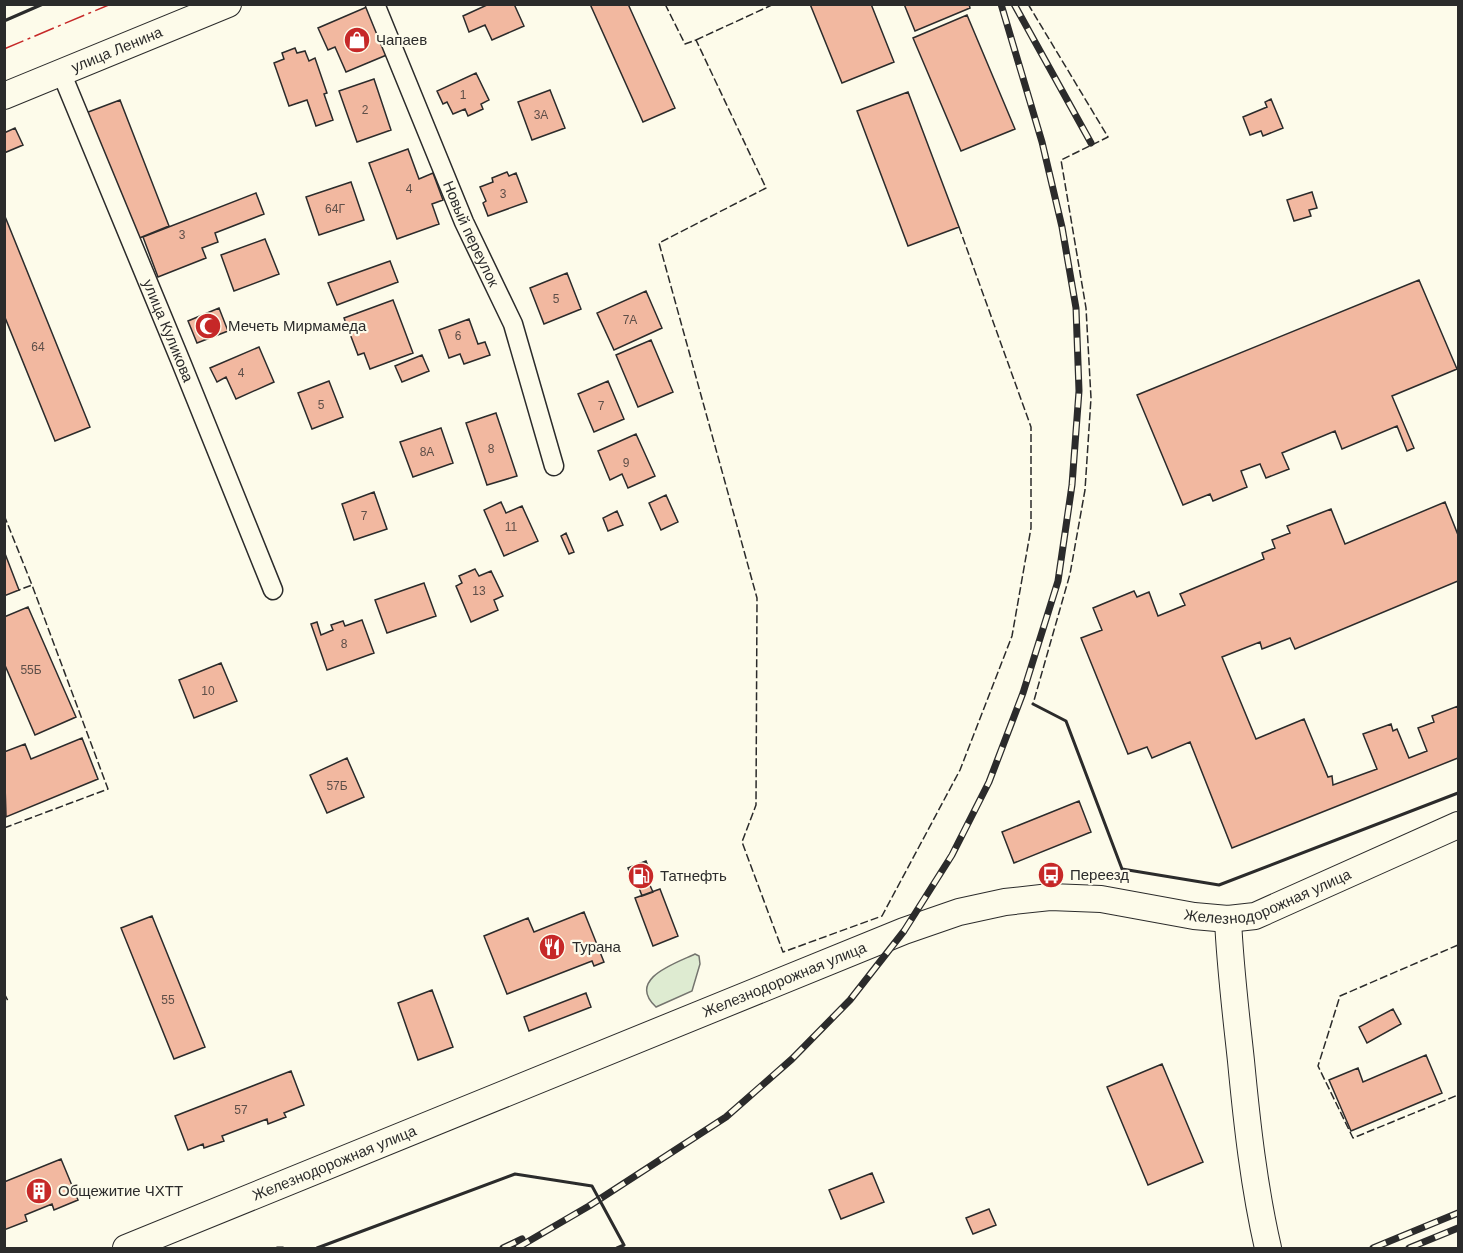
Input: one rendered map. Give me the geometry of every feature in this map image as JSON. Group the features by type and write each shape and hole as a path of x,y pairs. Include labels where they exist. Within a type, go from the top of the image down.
{"main road":[{"name":"улица Ленина","path":"4,96 228,4"},
{"name":"Железнодорожная улица","path":"126,1248 904,931 959,912 1005,902 1050,897 1101,899 1194,916 1228,919 1255,916 1458,825"},
{"path":"1228,919 1231,974 1244,1090 1259,1207 1268,1248"}],"street":[{"name":"Новый переулок","path":"375,4 464,222 513,324 554,466"},
{"name":"улица Куликова","path":"61,72 273,590"}],"green space":[{"path":"695,954 699,956 700,964 692,991 656,1007 648,997 647,988 650,980 666,967"}],"building":[{"path":"489,4 514,4 524,26 492,40 485,25 469,32 463,16"},
{"path":"590,4 628,4 675,108 643,122"},
{"path":"810,4 871,4 894,62 842,83"},
{"path":"904,4 969,4 970,8 915,31"},
{"path":"369,6 389,54 346,72 335,47 328,50 318,28"},
{"path":"967,15 1015,129 961,151 913,38"},
{"path":"295,48 297,53 305,51 309,61 315,58 333,120 316,126 307,100 289,106 274,63 284,59 282,53"},
{"path":"476,73 489,100 481,104 483,109 468,116 465,109 453,114 447,102 443,104 437,91"},
{"path":"374,79 391,130 357,142 339,91"},
{"path":"550,90 565,128 532,140 518,102"},
{"path":"908,92 959,227 908,246 857,111"},
{"path":"1271,99 1283,128 1263,136 1261,131 1250,135 1243,117 1267,107 1265,102"},
{"path":"120,100 169,226 132,241 83,114"},
{"path":"15,128 23,145 4,153 4,133"},
{"path":"408,149 419,179 433,173 443,200 432,204 439,224 397,239 369,163"},
{"path":"507,172 509,176 516,173 527,202 488,216 483,203 486,201 480,187 493,182 492,178"},
{"path":"351,182 364,220 319,235 306,197"},
{"path":"1312,192 1317,208 1309,210 1311,216 1294,221 1287,200"},
{"path":"256,193 264,214 215,233 218,242 202,248 206,258 158,277 143,237"},
{"path":"4,214 90,427 55,441 4,315"},
{"path":"265,239 279,274 234,291 221,255"},
{"path":"390,261 398,282 337,305 328,283"},
{"path":"567,273 581,309 544,324 530,288"},
{"path":"1419,280 1457,369 1392,396 1414,448 1407,451 1397,426 1342,449 1335,431 1282,453 1289,469 1266,478 1260,464 1241,471 1247,487 1213,501 1210,494 1183,505 1137,395"},
{"path":"646,291 662,328 614,350 597,313"},
{"path":"393,300 413,353 370,369 364,353 358,355 344,318"},
{"name":"Мечеть Мирмамеда","path":"219,308 228,331 197,343 188,321"},
{"path":"469,319 478,344 485,342 490,355 464,364 460,354 449,358 439,330"},
{"path":"651,340 673,392 638,407 616,355"},
{"path":"259,347 274,382 236,399 226,377 217,382 210,368"},
{"path":"422,355 429,371 402,382 395,366"},
{"path":"329,381 343,417 312,429 298,393"},
{"path":"608,381 624,419 594,432 578,394"},
{"path":"496,413 517,476 487,485 466,423"},
{"path":"441,428 453,463 413,477 400,442"},
{"path":"636,434 655,476 628,488 622,474 610,480 598,451"},
{"path":"374,492 387,529 354,540 342,504"},
{"path":"666,495 678,522 661,530 649,503"},
{"path":"501,502 506,513 522,506 538,541 504,556 484,510"},
{"path":"1445,502 1458,535 1458,581 1295,649 1290,638 1262,649 1260,642 1222,657 1256,739 1304,719 1328,777 1332,776 1333,785 1377,769 1363,734 1391,724 1393,731 1397,729 1409,758 1427,751 1418,728 1434,722 1432,716 1458,706 1458,758 1232,848 1190,742 1152,758 1147,747 1128,754 1081,638 1102,630 1093,608 1134,591 1137,597 1149,592 1158,616 1185,605 1180,594 1264,559 1262,553 1275,548 1272,540 1290,533 1287,526 1331,509 1345,544"},
{"path":"617,511 623,525 608,531 603,518"},
{"path":"566,533 574,552 569,554 561,536"},
{"path":"4,551 19,590 4,596"},
{"path":"475,569 479,576 491,571 503,596 494,600 498,610 471,622 456,586 462,583 459,576"},
{"path":"424,583 436,616 387,633 375,600"},
{"path":"28,607 76,717 35,735 4,663 4,617"},
{"path":"362,620 374,653 327,670 311,624 317,622 321,635 333,630 331,625 343,621 345,626"},
{"path":"221,663 237,701 194,718 179,680"},
{"path":"82,738 98,779 6,817 4,752 25,744 31,759"},
{"path":"347,758 364,797 327,813 310,775"},
{"path":"1079,801 1091,832 1014,863 1002,832"},
{"path":"646,861 653,879 635,886 628,868"},
{"path":"648,881 653,892 642,896 638,885"},
{"path":"660,889 678,936 653,946 635,898"},
{"path":"584,912 604,962 594,966 592,961 507,994 484,936 528,918 534,932"},
{"path":"152,916 205,1047 174,1059 121,928"},
{"path":"432,990 453,1047 418,1060 398,1003"},
{"path":"586,993 591,1007 529,1031 524,1017"},
{"path":"1393,1009 1401,1024 1367,1043 1359,1027"},
{"path":"1426,1055 1442,1093 1351,1131 1329,1080 1358,1068 1363,1082"},
{"path":"1162,1064 1203,1162 1148,1185 1107,1087"},
{"path":"291,1071 304,1105 284,1113 286,1117 268,1124 267,1119 222,1136 224,1141 204,1148 203,1144 188,1150 175,1116"},
{"name":"Общежитие ЧХТТ","path":"61,1159 78,1200 54,1210 52,1204 25,1215 27,1221 4,1230 4,1182"},
{"path":"872,1173 884,1202 841,1219 829,1190"},
{"path":"989,1209 996,1225 973,1234 966,1218"}],"railway":[{"path":"517,1248 589,1206 726,1117 792,1059 850,1000 904,931 952,855 989,782 1023,693 1058,581 1072,485 1079,391 1076,308 1062,227 1042,142 1001,4"},
{"path":"1014,4 1091,143"},
{"path":"1373,1248 1458,1213"},
{"path":"1409,1248 1458,1228"},
{"path":"503,1248 522,1239"}],"fence":[{"path":"665,4 685,44 696,40 766,188 659,243 757,598 756,805 742,842 783,952 882,916 960,770 1012,636 1031,528 1031,427 959,227"},
{"path":"696,40 774,4"},
{"path":"1028,4 1108,137 1061,160 1086,308 1091,398 1085,490 1070,574 1033,704"},
{"path":"4,515 32,585"},
{"path":"4,828 108,789 32,585 19,590"},
{"path":"1458,945 1340,996 1318,1066 1353,1138 1458,1095"},
{"path":"4,993 8,1001 4,1002"}],"wall":[{"path":"4,21 43,4"},
{"path":"1033,704 1066,721 1122,869 1219,885 1458,793"},
{"path":"317,1248 515,1174 592,1186 624,1245 617,1248"},
{"path":"277,1248 283,1248"}],"power":[{"path":"4,49 111,4"}],"place":[{"name":"Чапаев","path":"357,40"},
{"name":"Мечеть Мирмамеда","path":"208,326"},
{"name":"Переезд","path":"1051,875"},
{"name":"Татнефть","path":"641,876"},
{"name":"Турана","path":"552,947"},
{"name":"Общежитие ЧХТТ","path":"39,1191"}]}
